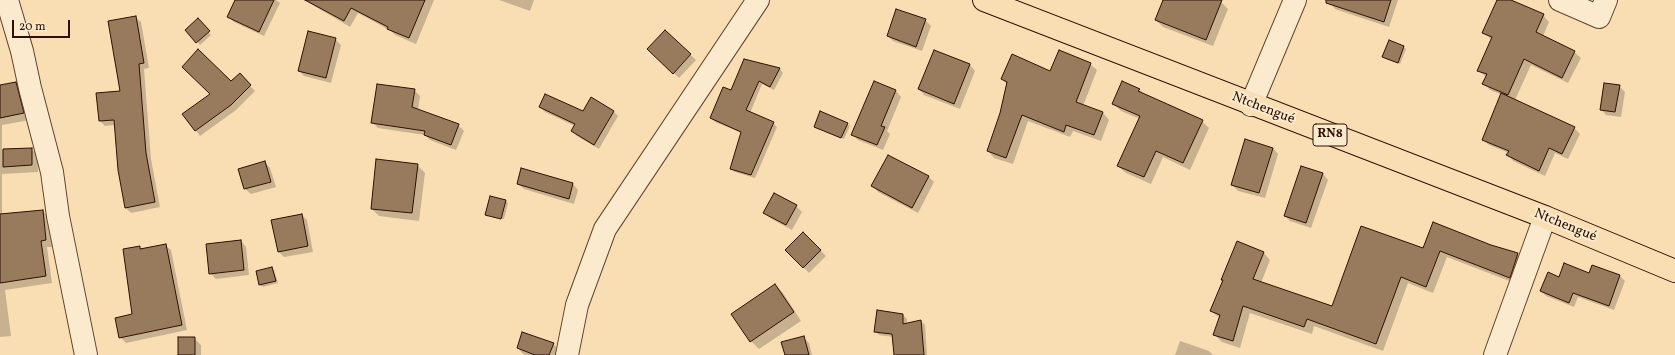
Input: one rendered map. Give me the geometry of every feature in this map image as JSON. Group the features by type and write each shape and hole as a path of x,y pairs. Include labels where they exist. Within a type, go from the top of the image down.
{"main road":[{"name":"Ntchengué","path":"984,0 1251,105 1545,217 1675,271"}],"street":[{"path":"7,0 22,51 52,172 62,239 86,355"},
{"path":"567,355 577,305 605,229 719,62 758,0"},
{"path":"1251,105 1295,0"},
{"path":"1560,0 1599,17 1606,0"},
{"path":"1496,355 1545,217"}],"building":[{"path":"235,0 274,0 259,32 227,17"},
{"path":"305,0 425,0 409,38 387,29 388,27 351,8 344,21"},
{"path":"1163,0 1222,0 1206,40 1155,20"},
{"path":"1326,0 1391,0 1384,22 1326,3"},
{"path":"1497,0 1511,0 1544,14 1536,32 1575,51 1562,78 1524,59 1508,95 1482,84 1487,74 1477,71 1492,37 1482,33"},
{"path":"896,9 926,19 916,47 887,36"},
{"path":"136,16 144,63 139,64 146,153 155,202 125,208 118,170 114,120 99,121 96,93 120,91 108,21"},
{"path":"198,18 210,31 196,43 185,30"},
{"path":"665,30 691,54 673,74 647,49"},
{"path":"308,31 336,38 326,78 298,71"},
{"path":"1389,40 1404,46 1398,63 1382,57"},
{"path":"198,49 231,81 240,73 251,85 231,105 195,131 182,114 210,94 182,67"},
{"path":"934,50 970,64 954,104 918,89"},
{"path":"1059,50 1091,63 1076,102 1103,112 1094,135 1066,125 1064,132 1022,115 1006,158 987,151 1000,113 1007,82 1001,79 1012,54 1050,71"},
{"path":"744,59 780,68 770,87 759,81 746,110 774,122 751,175 730,169 741,132 710,118 723,87 731,90"},
{"path":"874,81 896,90 881,126 885,127 877,145 851,135"},
{"path":"1122,81 1140,89 1138,91 1203,120 1183,163 1156,151 1144,177 1117,166 1140,116 1112,104"},
{"path":"16,82 24,113 0,118 0,85"},
{"path":"1604,83 1620,85 1615,112 1600,110"},
{"path":"377,84 415,89 412,107 459,124 451,145 424,135 425,131 371,123"},
{"path":"1501,93 1575,127 1562,154 1549,148 1539,171 1506,155 1509,151 1482,140"},
{"path":"545,94 583,111 591,97 614,111 594,145 571,131 575,124 539,107"},
{"path":"820,111 848,123 841,138 814,127"},
{"path":"1245,139 1273,148 1259,193 1231,185"},
{"path":"32,148 32,165 3,167 3,149"},
{"path":"888,155 929,176 912,208 871,186"},
{"path":"376,159 418,164 412,213 371,209"},
{"path":"265,161 271,182 244,189 238,169"},
{"path":"1301,166 1323,173 1306,223 1284,216"},
{"path":"521,168 573,183 569,199 517,184"},
{"path":"774,193 797,205 786,225 763,213"},
{"path":"490,196 506,200 501,219 485,215"},
{"path":"43,210 46,240 41,241 46,276 0,283 0,214"},
{"path":"302,214 308,246 278,252 271,220"},
{"path":"1433,222 1491,245 1518,253 1510,278 1440,251 1426,287 1401,277 1376,344 1307,319 1304,327 1243,306 1233,341 1213,335 1220,315 1210,311 1237,241 1264,252 1253,279 1332,306 1361,226 1423,248"},
{"path":"803,232 821,250 803,268 785,250"},
{"path":"241,240 244,270 209,274 206,244"},
{"path":"166,244 182,325 119,338 115,318 132,314 123,249 140,246 140,249"},
{"path":"1564,263 1589,273 1592,265 1620,275 1609,306 1573,293 1569,303 1540,291 1548,272 1559,277"},
{"path":"272,267 276,281 259,285 256,271"},
{"path":"775,284 794,312 750,342 731,314"},
{"path":"877,310 903,314 903,324 921,320 924,355 894,355 892,334 874,332"},
{"path":"522,332 554,343 549,355 535,355 517,348"},
{"path":"804,336 809,355 785,355 781,342"},
{"path":"178,337 195,337 195,355 178,355"}]}
